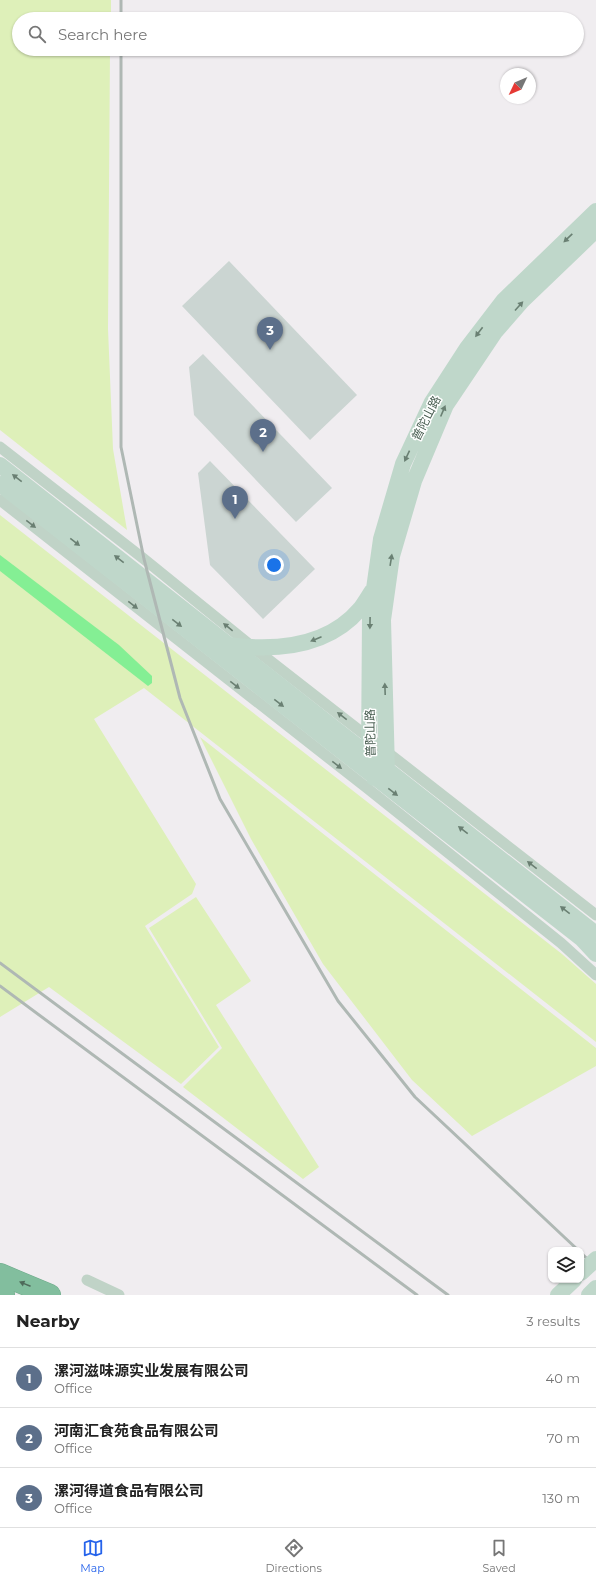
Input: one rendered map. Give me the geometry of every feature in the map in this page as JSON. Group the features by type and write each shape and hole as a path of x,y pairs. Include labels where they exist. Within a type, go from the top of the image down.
{"highway":[{"path":"0,1274 50,1295"},
{"path":"0,1294 4,1295"}],"main road":[{"name":"普陀山路","path":"376,779 368,755 370,617 381,539 403,464 432,402 467,348 503,301 596,211"},
{"name":"普陀山路","path":"376,779 386,750 383,620 392,556 414,481 446,405 495,332 522,301 596,230"},
{"path":"0,465 368,755"},
{"path":"0,484 582,939 596,954"},
{"path":"227,645 255,649 275,648 307,643 335,631 360,610 375,586"},
{"path":"376,779 596,934"},
{"path":"584,1270 596,1259"},
{"path":"558,1295 571,1283"},
{"path":"589,1295 596,1288"}],"street":[{"path":"0,447 144,559 255,649 369,736 596,915"},
{"path":"0,500 376,779 596,975"},
{"path":"87,1280 119,1295"}],"shaded area":[{"path":"0,0 111,0 111,12 12,12 12,56 110,56 108,329 113,449 127,530 0,430"},
{"path":"0,515 562,954 596,984 596,1042 144,688 94,719 196,884 192,894 145,926 219,1047 181,1084 49,987 0,1017"},
{"path":"0,555 119,645 152,676 152,683 148,686 0,571"},
{"path":"200,737 596,1048 596,1066 472,1136 412,1080 323,964 251,839"},
{"path":"196,897 251,981 216,1005 319,1167 303,1179 183,1087 222,1048 149,928"}],"building":[{"path":"229,261 357,395 310,440 182,306"},
{"path":"203,354 332,488 296,522 194,415 189,367"},
{"path":"210,461 315,569 263,619 210,565 198,473"}],"railway":[{"path":"121,0 121,12"},
{"path":"121,56 121,447 144,559 180,698 220,799 338,1001 415,1097 575,1247"},
{"path":"0,963 448,1295"},
{"path":"0,986 417,1295"},
{"path":"584,1256 596,1267"}],"place":[{"name":"漯河得道食品有限公司","path":"270,350"},
{"name":"河南汇食苑食品有限公司","path":"263,452"},
{"name":"漯河滋味源实业发展有限公司","path":"235,519"}]}
